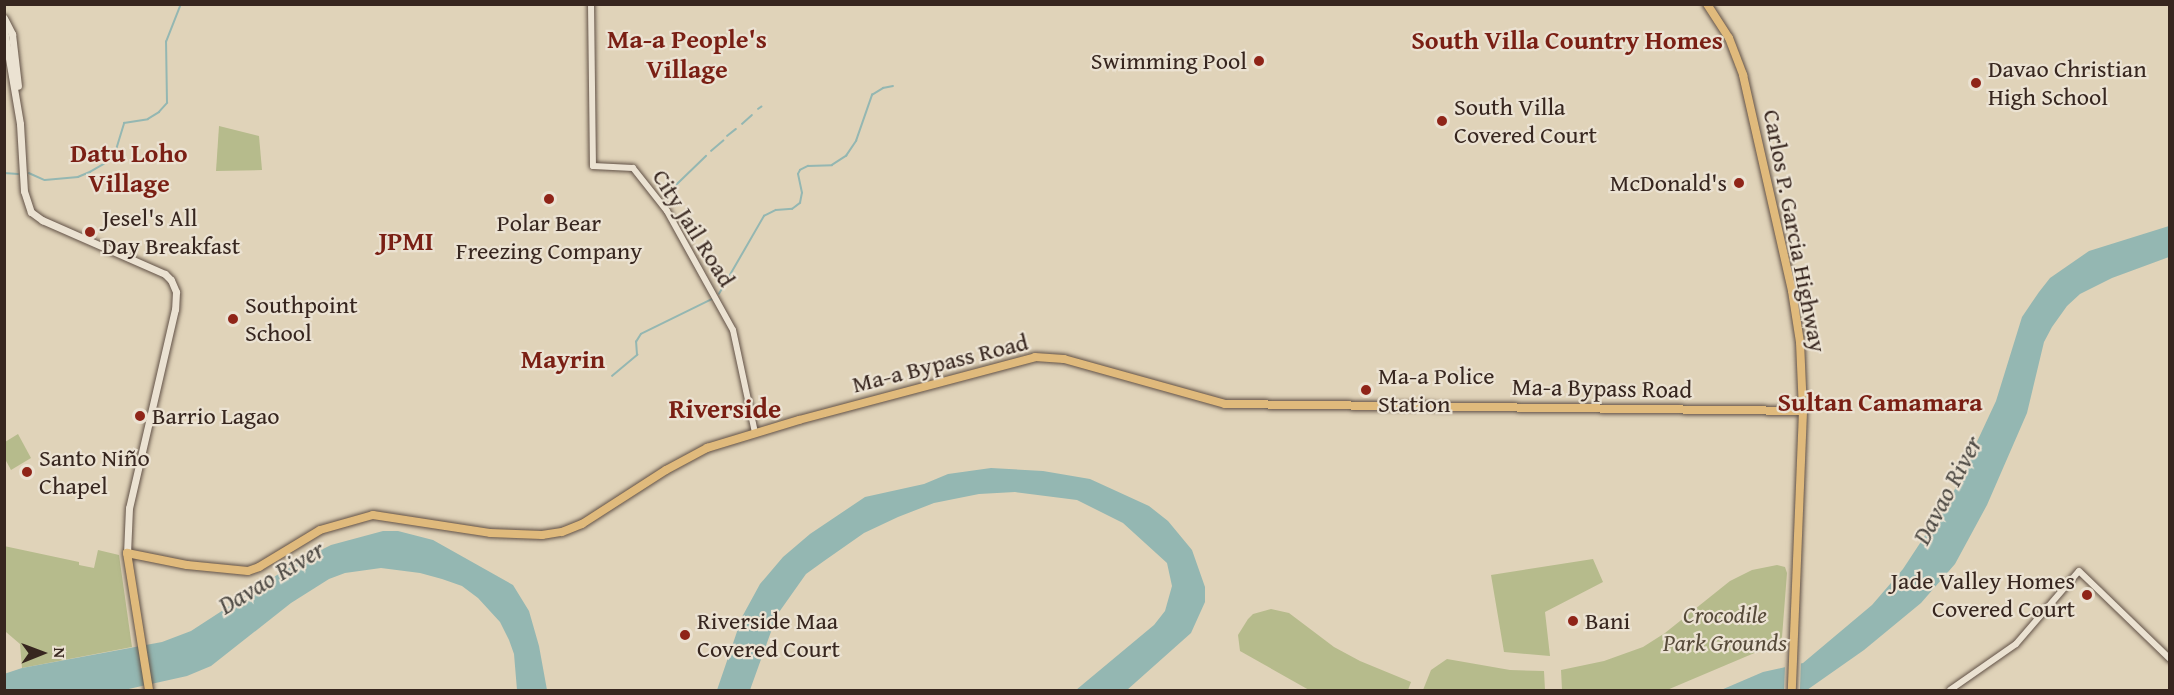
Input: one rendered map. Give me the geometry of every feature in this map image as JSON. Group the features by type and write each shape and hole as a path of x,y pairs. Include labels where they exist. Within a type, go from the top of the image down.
{"main road":[{"name":"Carlos P. Garcia Highway","path":"1707,4 1732,45 1751,106 1796,311 1802,358 1803,411 1792,690"},
{"path":"4,18 20,124 26,201 31,212 42,220 165,274 171,280 176,292 175,309 129,508 127,553 149,690"},
{"name":"Ma-a Bypass Road","path":"127,553 187,565 248,571 259,567 320,530 373,514 490,533 542,535 558,533 582,524 684,459 707,448 755,432 1011,363 1049,357 1225,404 1803,411"}],"street":[{"name":"City Jail Road","path":"591,4 593,166 633,168 667,210 733,330 755,432"},
{"path":"1950,690 2016,644 2079,571 2169,659"}],"green space":[{"path":"219,126 259,136 262,170 216,171"},
{"path":"18,434 31,458 11,470 5,459 5,442"},
{"path":"4,546 79,562 79,565 94,568 98,550 119,555 132,647 22,668 20,644 6,632"},
{"path":"1593,559 1603,582 1545,612 1550,656 1504,652 1491,575"},
{"name":"Crocodile Park Grounds","path":"1777,565 1785,567 1787,573 1782,637 1778,643 1667,690 1562,690 1561,670 1604,661 1643,647 1665,633 1730,581 1752,570"},
{"path":"1271,609 1289,613 1334,647 1360,661 1411,682 1408,690 1309,690 1240,651 1238,635 1248,619 1253,614"},
{"path":"1447,659 1510,670 1544,671 1545,690 1423,690 1431,670"}],"water":[{"path":"2169,226 2169,257 2112,278 2080,294 2067,306 2052,327 2044,342 2027,413 1987,505 1955,564 1921,603 1864,650 1807,690 1721,690 1763,672 1803,663 1872,605 1903,569 1953,493 1996,401 2022,317 2039,292 2050,278 2089,251"},
{"path":"991,468 1043,471 1090,479 1149,506 1168,521 1192,550 1205,587 1205,602 1191,633 1127,690 1076,690 1154,625 1165,611 1172,586 1167,563 1123,523 1077,500 1015,492 979,494 934,503 898,517 864,533 806,574 777,615 750,690 717,690 742,617 760,584 783,557 810,534 865,497 924,484 948,474"},
{"path":"383,531 398,531 433,540 513,585 529,611 539,646 547,690 517,690 514,654 500,622 478,598 462,586 420,573 381,568 345,573 329,579 291,603 211,666 187,676 124,690 5,690 4,674 22,668 162,642 191,631 297,562 331,545"}],"pier":[{"path":"1801,661 1800,690 1784,690 1785,666"}],"waterway":[{"path":"29,173 45,180 78,177 90,172 107,162 116,150 124,123 148,119 159,112 167,103 166,42 181,4"},
{"path":"719,294 764,216 776,210 792,209 800,203 802,193 798,174 800,170 808,166 832,165 846,156 856,141 872,95 883,88 893,86"},
{"path":"742,124 752,115"},
{"path":"727,136 736,129"},
{"path":"711,151 723,141"},
{"path":"675,186 706,156"},
{"path":"4,173 18,174"},
{"path":"612,376 637,355 636,342 641,334 712,299"}],"place":[{"name":"Swimming Pool","path":"1259,61"},
{"name":"Davao Christian High School","path":"1976,83"},
{"name":"South Villa Covered Court","path":"1442,121"},
{"name":"McDonald's","path":"1739,183"},
{"name":"Polar Bear Freezing Company","path":"549,199"},
{"name":"Jesel's All Day Breakfast","path":"90,232"},
{"name":"Southpoint School","path":"233,319"},
{"name":"Ma-a Police Station","path":"1366,390"},
{"name":"Barrio Lagao","path":"140,416"},
{"name":"Santo Niño Chapel","path":"27,472"},
{"name":"Jade Valley Homes Covered Court","path":"2087,595"},
{"name":"Bani","path":"1573,621"},
{"name":"Riverside Maa Covered Court","path":"685,635"}],"district":[{"name":"South Villa Country Homes","path":"1567,40"},
{"name":"Ma-a People's Village","path":"687,54"},
{"name":"Datu Loho Village","path":"129,168"},
{"name":"JPMI","path":"406,241"},
{"name":"Mayrin","path":"563,359"},
{"name":"Sultan Camamara","path":"1880,402"},
{"name":"Riverside","path":"725,409"}],"water label":[{"name":"Davao River","path":"1947,490"},
{"name":"Davao River","path":"271,577"}]}
